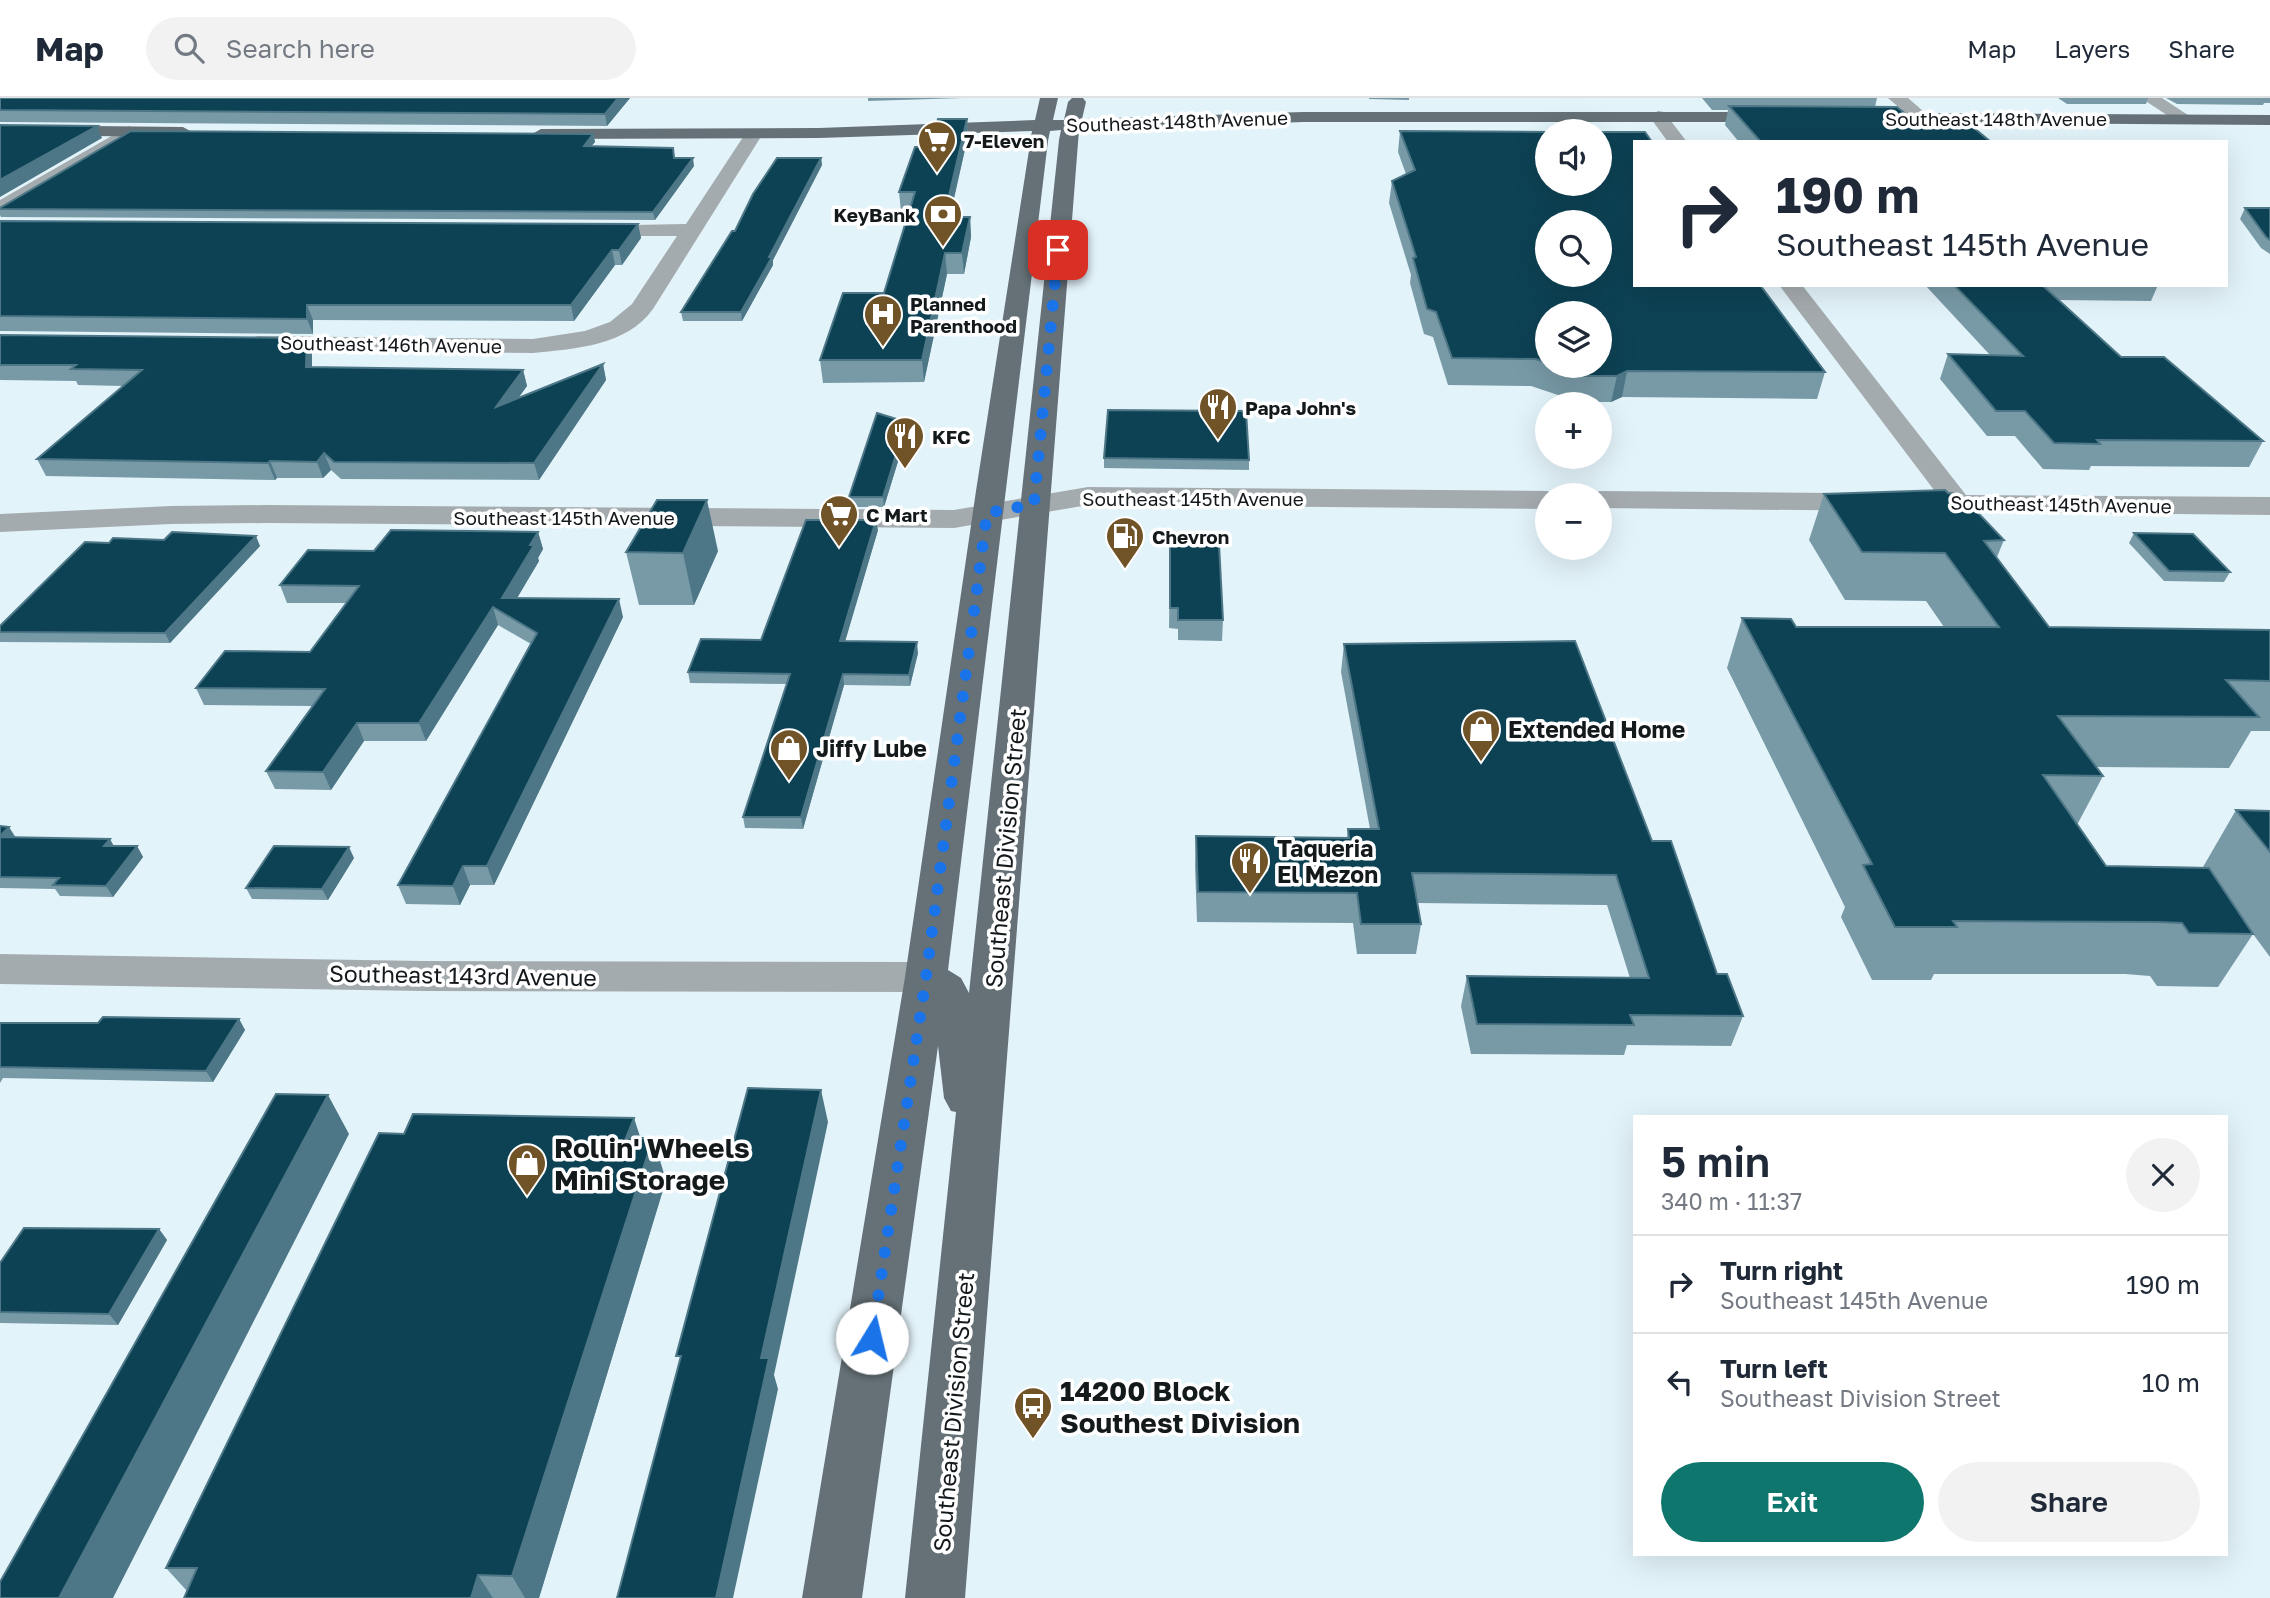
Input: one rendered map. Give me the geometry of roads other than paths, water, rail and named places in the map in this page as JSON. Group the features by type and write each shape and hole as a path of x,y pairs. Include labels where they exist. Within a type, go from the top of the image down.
{"main road":[{"path":"832,1598 926,977 987,513 1049,98"},
{"name":"Southeast Division Street","path":"935,1598 1068,141 1078,98"},
{"name":"Southeast 148th Avenue","path":"526,134 753,135 1350,116 1795,117"},
{"name":"Southeast 148th Avenue","path":"1842,117 2270,120"},
{"path":"0,130 206,132"},
{"path":"926,977 946,989 955,1012 976,1159"}],"street":[{"path":"1897,98 1922,118"},
{"path":"2150,98 2185,120"},
{"path":"1658,116 1676,140"},
{"path":"0,209 129,131"},
{"name":"Southeast 146th Avenue","path":"232,343 533,346 573,342 596,336 631,321 641,309 689,230 753,135"},
{"path":"565,230 689,230"},
{"path":"1792,287 1958,503"},
{"name":"Southeast 145th Avenue","path":"0,523 185,515 954,519 1088,496 1535,500"},
{"name":"Southeast 145th Avenue","path":"1612,500 2270,506"},
{"name":"Southeast 143rd Avenue","path":"0,969 423,976 926,977"}],"place":[{"name":"7-Eleven","path":"937,174"},
{"name":"KeyBank","path":"943,248"},
{"name":"Planned Parenthood","path":"883,348"},
{"name":"Papa John's","path":"1218,441"},
{"name":"KFC","path":"905,470"},
{"name":"C Mart","path":"839,548"},
{"name":"Chevron","path":"1125,570"},
{"name":"Extended Home","path":"1481,763"},
{"name":"Jiffy Lube","path":"789,782"},
{"name":"Taqueria El Mezon","path":"1250,895"},
{"name":"Rollin' Wheels Mini Storage","path":"527,1197"},
{"name":"14200 Block Southest Division","path":"1033,1440"}]}
